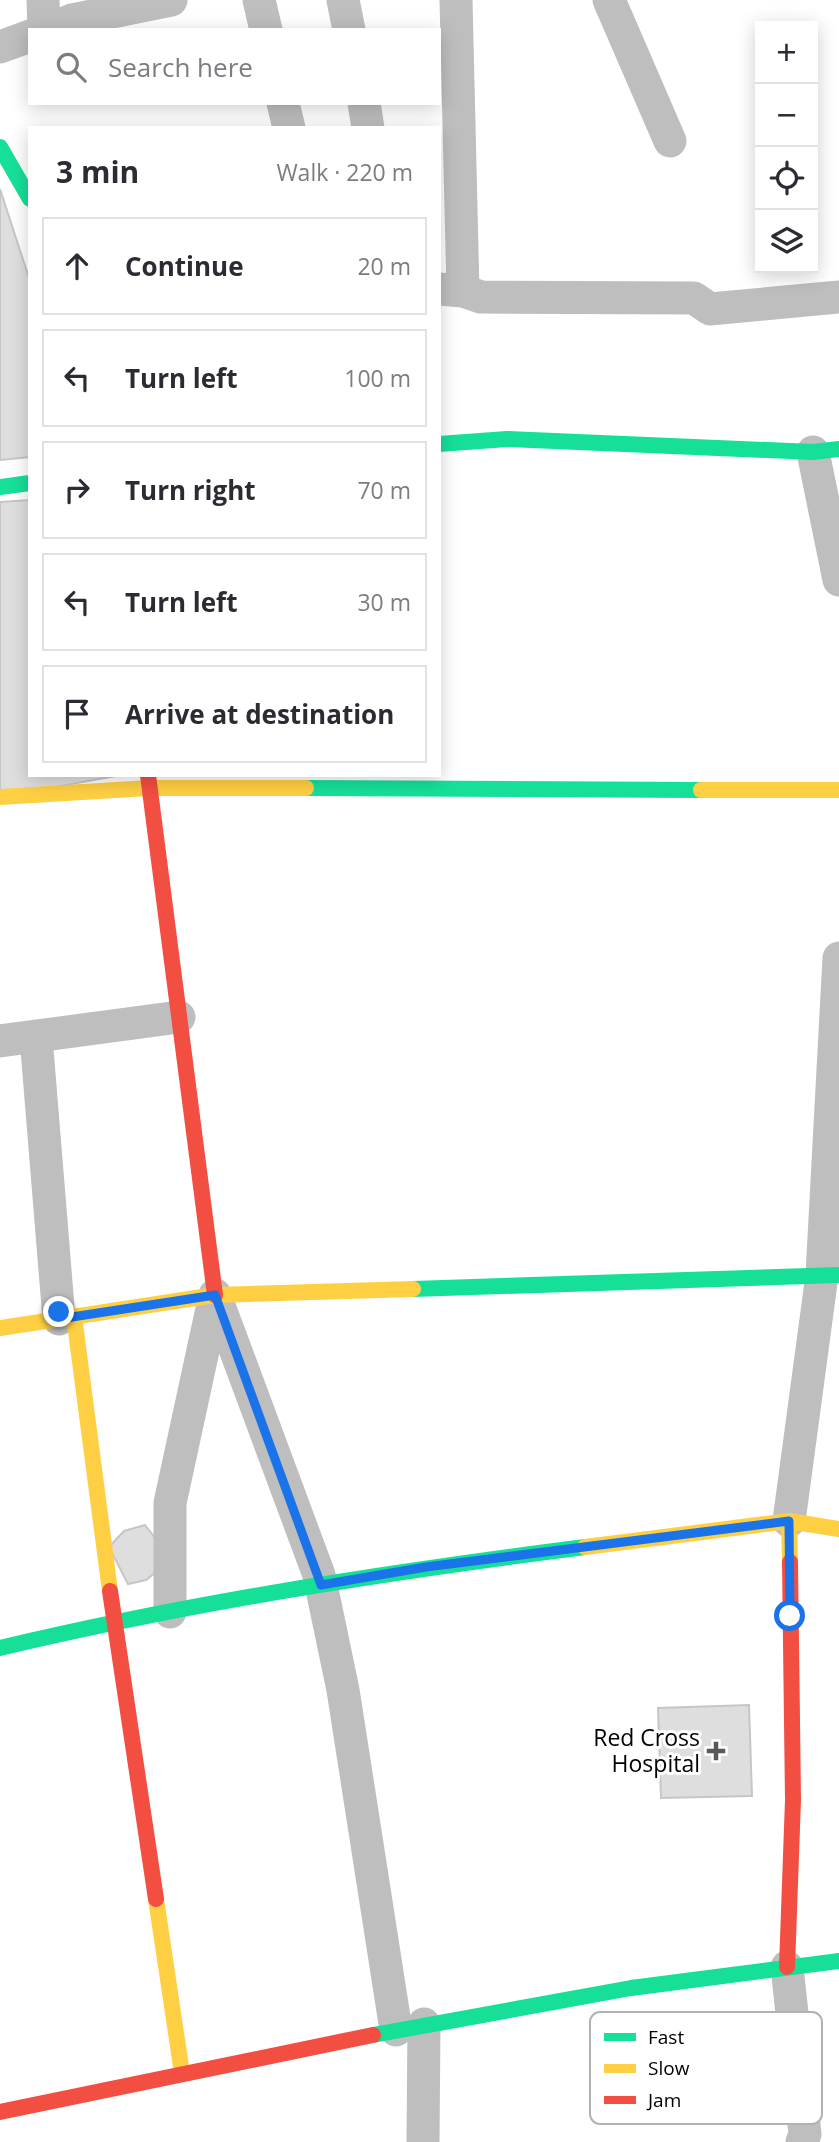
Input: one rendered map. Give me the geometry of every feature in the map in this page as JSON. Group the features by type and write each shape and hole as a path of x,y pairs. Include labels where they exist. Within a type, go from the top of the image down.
{"street":[{"path":"43,0 45,28"},
{"path":"50,28 72,20 171,0"},
{"path":"259,0 266,28"},
{"path":"344,0 349,28"},
{"path":"456,0 451,290 481,297 694,298 710,309 839,297"},
{"path":"609,0 670,141"},
{"path":"0,47 28,37"},
{"path":"283,105 289,126"},
{"path":"364,105 368,126"},
{"path":"0,147 28,196"},
{"path":"441,444 507,439 826,451 839,580"},
{"path":"0,487 28,483"},
{"path":"0,797 148,782 839,790"},
{"path":"148,782 215,1295 321,1585 410,2027 423,2142"},
{"path":"792,2012 787,1967 793,1800 789,1521 830,1275 839,958"},
{"path":"0,1041 179,1017"},
{"path":"36,1037 67,1317 182,2073"},
{"path":"0,1328 215,1295 830,1275"},
{"path":"170,1612 170,1503 215,1295"},
{"path":"0,1648 114,1621 426,1567 789,1521 839,1529"},
{"path":"0,2112 410,2027 631,1988 839,1961"},
{"path":"802,2142 805,2134 804,2124"}],"building":[{"path":"0,189 28,275 28,457 0,460"},
{"path":"28,500 28,777 110,777 0,797 0,502"},
{"path":"145,1525 162,1547 162,1567 146,1580 128,1584 109,1547 124,1531"},
{"path":"749,1705 752,1796 661,1798 658,1708"}],"traffic: fast":[{"path":"0,147 28,196"},
{"path":"441,444 507,439 813,452 839,449"},
{"path":"0,487 28,483"},
{"path":"306,788 701,790"},
{"path":"413,1289 839,1275"},
{"path":"0,1648 218,1602 585,1547"},
{"path":"373,2035 631,1988 839,1961"}],"traffic: slow":[{"path":"0,797 149,788 306,788"},
{"path":"701,790 839,790"},
{"path":"0,1328 215,1295 413,1289"},
{"path":"74,1316 110,1591"},
{"path":"585,1547 789,1521"},
{"path":"790,1562 789,1521 839,1529"},
{"path":"156,1899 182,2073"}],"traffic: jam":[{"path":"148,777 215,1295"},
{"path":"787,1967 793,1800 790,1562"},
{"path":"110,1591 156,1899"},
{"path":"0,2112 373,2035"}],"place":[{"name":"Red Cross Hospital","path":"716,1751"}],"route":[{"path":"59,1312 59,1319 215,1295 321,1585 426,1567 789,1521 790,1616"}]}
